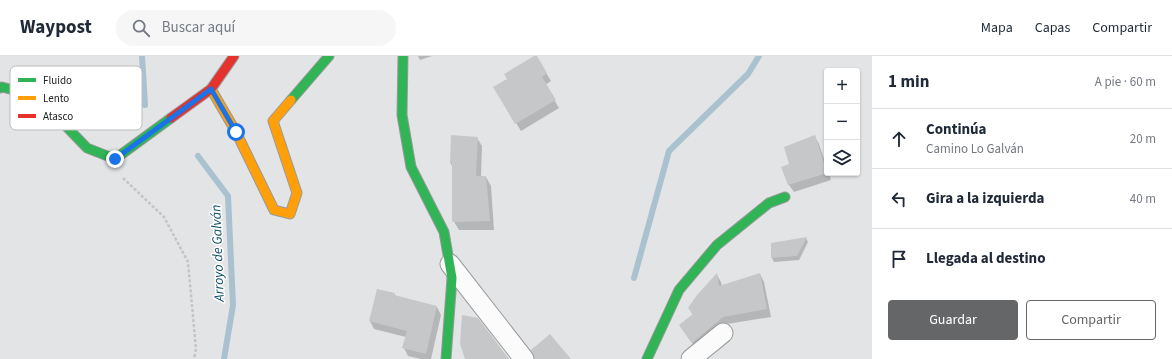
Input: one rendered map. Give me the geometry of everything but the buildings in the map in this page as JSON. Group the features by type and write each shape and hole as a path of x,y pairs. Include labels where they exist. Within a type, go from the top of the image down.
{"street":[{"path":"70,130 87,148 115,159 211,89 234,56"},
{"path":"211,89 236,132 274,210 290,214 297,193 273,120 329,56"},
{"path":"403,56 402,115 411,167 444,232 452,278 446,359"},
{"path":"0,88 2,87 10,89"},
{"path":"647,359 679,290 717,245 769,203 785,197"},
{"path":"450,264 524,359"},
{"path":"691,359 723,333"}],"path":[{"path":"115,159 122,178 164,217 188,262 196,349 194,359"}],"waterway":[{"name":"Arroyo de Galván","path":"142,56 145,105"},
{"path":"634,278 669,151 748,74 759,56"},
{"name":"Arroyo de Galván","path":"198,156 228,196 233,305 224,359"}],"traffic: fast":[{"path":"291,100 329,56"},
{"path":"403,56 402,115 411,167 444,232 452,278 446,359"},
{"path":"0,88 2,87 10,89"},
{"path":"70,130 87,148 115,159 171,118"},
{"path":"647,359 679,290 717,245 769,203 785,197"}],"traffic: slow":[{"path":"211,89 236,132 274,210 290,214 297,193 273,121 291,100"}],"traffic: jam":[{"path":"171,118 211,89 234,56"}],"route":[{"path":"115,159 211,89 236,132"}]}
